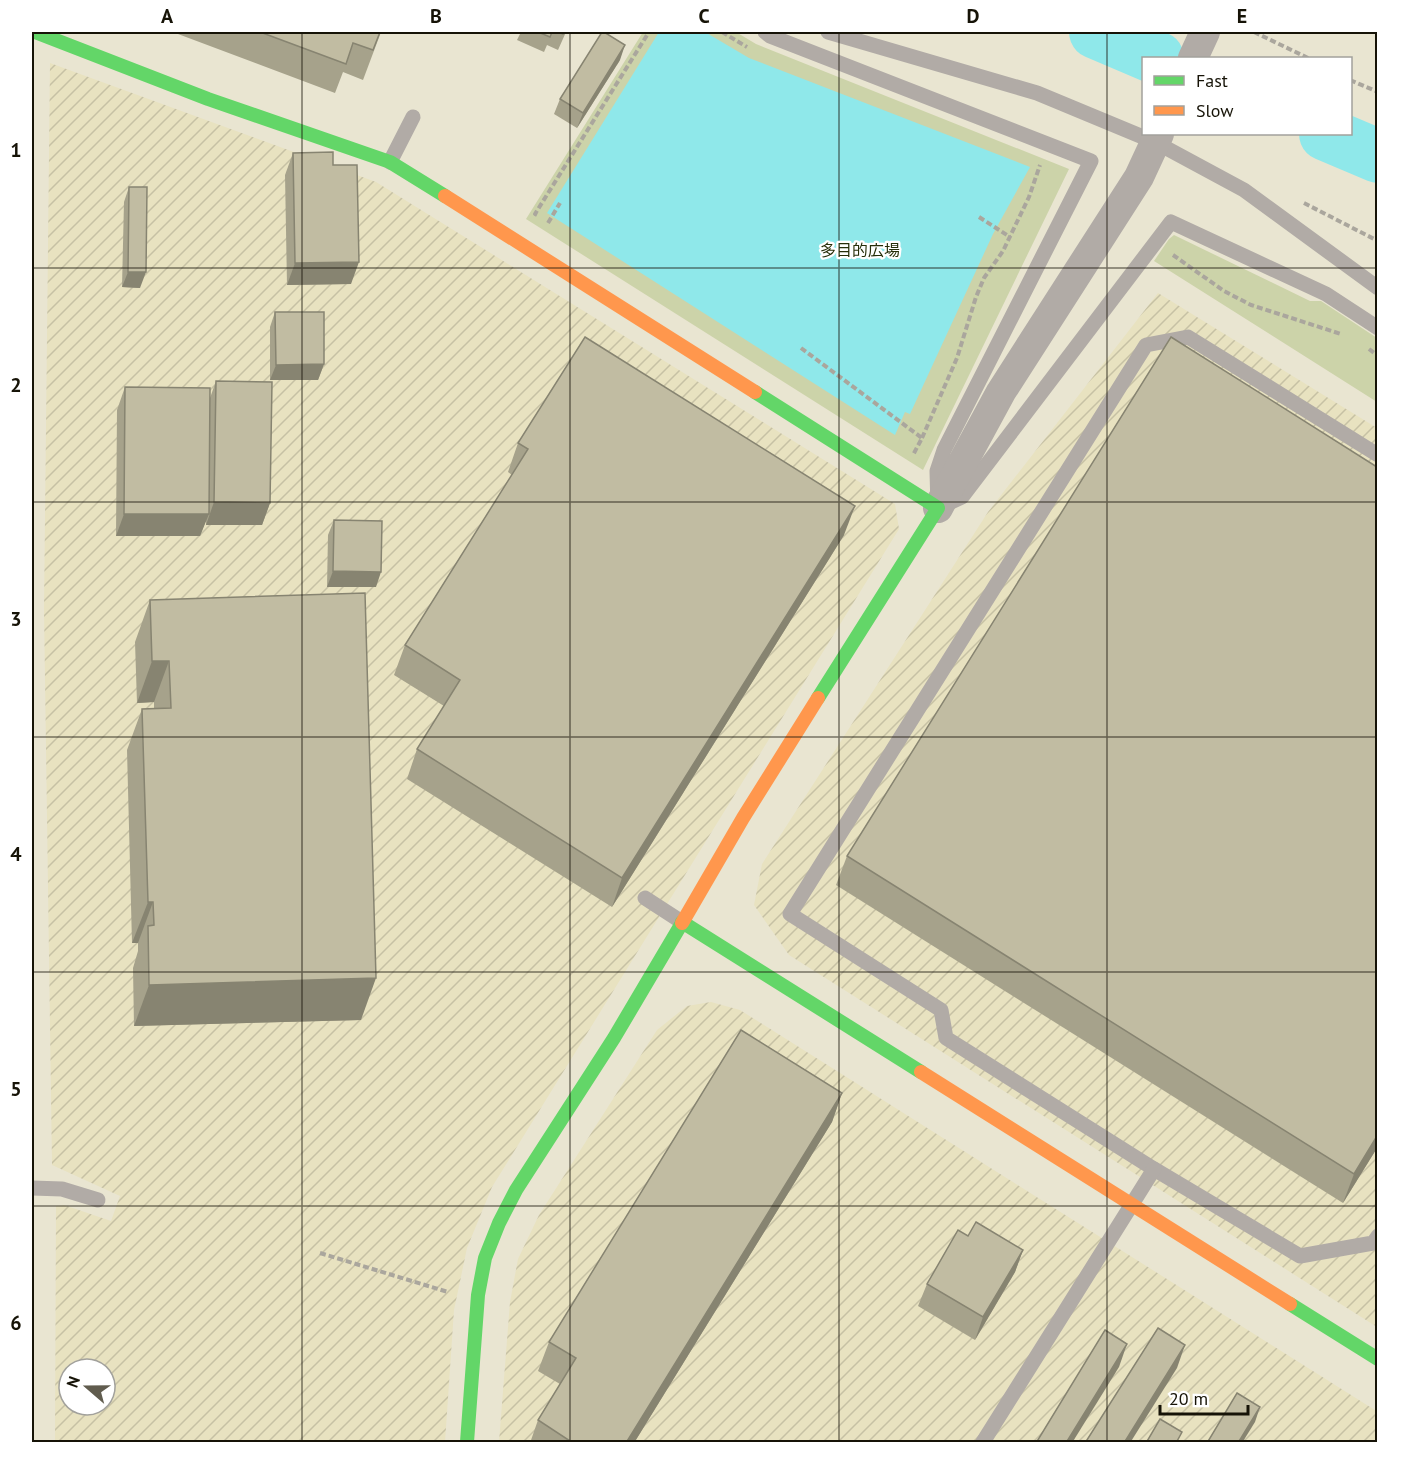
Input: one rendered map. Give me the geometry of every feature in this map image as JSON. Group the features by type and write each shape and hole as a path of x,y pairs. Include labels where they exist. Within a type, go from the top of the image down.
{"street":[{"path":"35,32 208,99 390,162 938,508"},
{"path":"1193,57 1205,32"},
{"path":"467,1443 477,1302 485,1258 516,1190 614,1038 743,818 938,508 1001,392 1139,177 1157,138"},
{"path":"682,922 1377,1359"}],"lane":[{"path":"765,32 770,36 1091,161 944,450 937,471 938,508 962,497 1172,222 1326,294 1377,328"},
{"path":"828,32 1037,93 1142,132"},
{"path":"390,162 413,117"},
{"path":"1157,138 1244,190 1377,288"},
{"path":"1377,456 1188,337 1146,345 790,914 941,1010 946,1038 1154,1169 1300,1256 1373,1243 1377,1236"},
{"path":"645,898 682,922"},
{"path":"984,1443 1154,1169"},
{"path":"32,1188 62,1188 98,1200"}],"path":[{"path":"558,228 535,214 650,32"},
{"path":"723,32 753,51"},
{"path":"1254,32 1306,57"},
{"path":"1352,81 1377,92"},
{"path":"937,471 913,455 957,358 984,278 1010,237 1029,197 1040,164"},
{"path":"548,222 560,203"},
{"path":"979,217 1010,237"},
{"path":"1155,244 1224,291 1251,305 1344,335"},
{"path":"1361,344 1377,356"},
{"path":"801,348 922,438"},
{"path":"320,1253 477,1302"}],"shaded area":[{"path":"50,63 376,182 895,504 899,529 492,1187 467,1248 454,1310 445,1442 55,1442 56,1206 64,1205 111,1221 120,1196 52,1165 44,609"},
{"path":"1158,293 1377,428 1377,1327 789,955 754,905 762,864 988,512"},
{"path":"711,1002 740,1010 1378,1412 1377,1442 499,1442 510,1302 518,1259 539,1215 657,1030 687,1006"}],"green space":[{"name":"多目的広場","path":"643,32 736,32 756,44 1069,169 923,470 526,219"},
{"path":"1174,235 1310,301 1321,301 1377,338 1377,402 1154,261"}],"water":[{"name":"多目的広場","path":"659,32 705,32 749,58 1030,167 993,234 910,414 905,412 895,435 547,213"}],"building":[{"path":"260,32 380,32 373,50 353,43 346,64"},
{"path":"538,32 552,32 550,37"},
{"path":"602,32 625,45 583,113 560,99"},
{"path":"333,152 333,165 357,165 359,262 295,263 293,153"},
{"path":"129,187 147,187 146,272 128,272"},
{"path":"275,312 324,312 324,364 276,365"},
{"path":"585,337 855,506 622,878 417,749 460,680 405,645 528,449 518,443"},
{"path":"1171,337 1377,467 1377,1136 1354,1174 847,856"},
{"path":"216,381 272,382 270,503 214,502"},
{"path":"125,387 210,388 209,514 124,514"},
{"path":"334,520 382,521 381,572 333,571"},
{"path":"365,593 376,978 149,985 148,926 154,925 153,902 148,902 142,709 171,708 169,661 152,661 150,600"},
{"path":"741,1030 842,1093 626,1443 573,1443 538,1420 576,1358 549,1342"},
{"path":"976,1222 1023,1250 983,1317 927,1284 958,1230 968,1236"},
{"path":"1158,1328 1185,1345 1124,1443 1085,1443"},
{"path":"1105,1330 1127,1344 1066,1443 1036,1443"},
{"path":"1237,1393 1260,1407 1238,1443 1207,1443"},
{"path":"1160,1419 1182,1432 1176,1443 1146,1443"}],"waterway":[{"path":"1096,32 1155,57"},
{"path":"1328,135 1378,156"}],"traffic: fast":[{"path":"35,32 208,99 390,162 445,196"},
{"path":"755,392 938,508 818,698"},
{"path":"682,922 921,1072"},
{"path":"467,1442 478,1295 485,1258 499,1223 516,1190 614,1038 682,923"},
{"path":"1290,1304 1378,1359"}],"traffic: slow":[{"path":"445,196 755,392"},
{"path":"682,923 743,818 818,698"},
{"path":"921,1072 1290,1304"}]}
